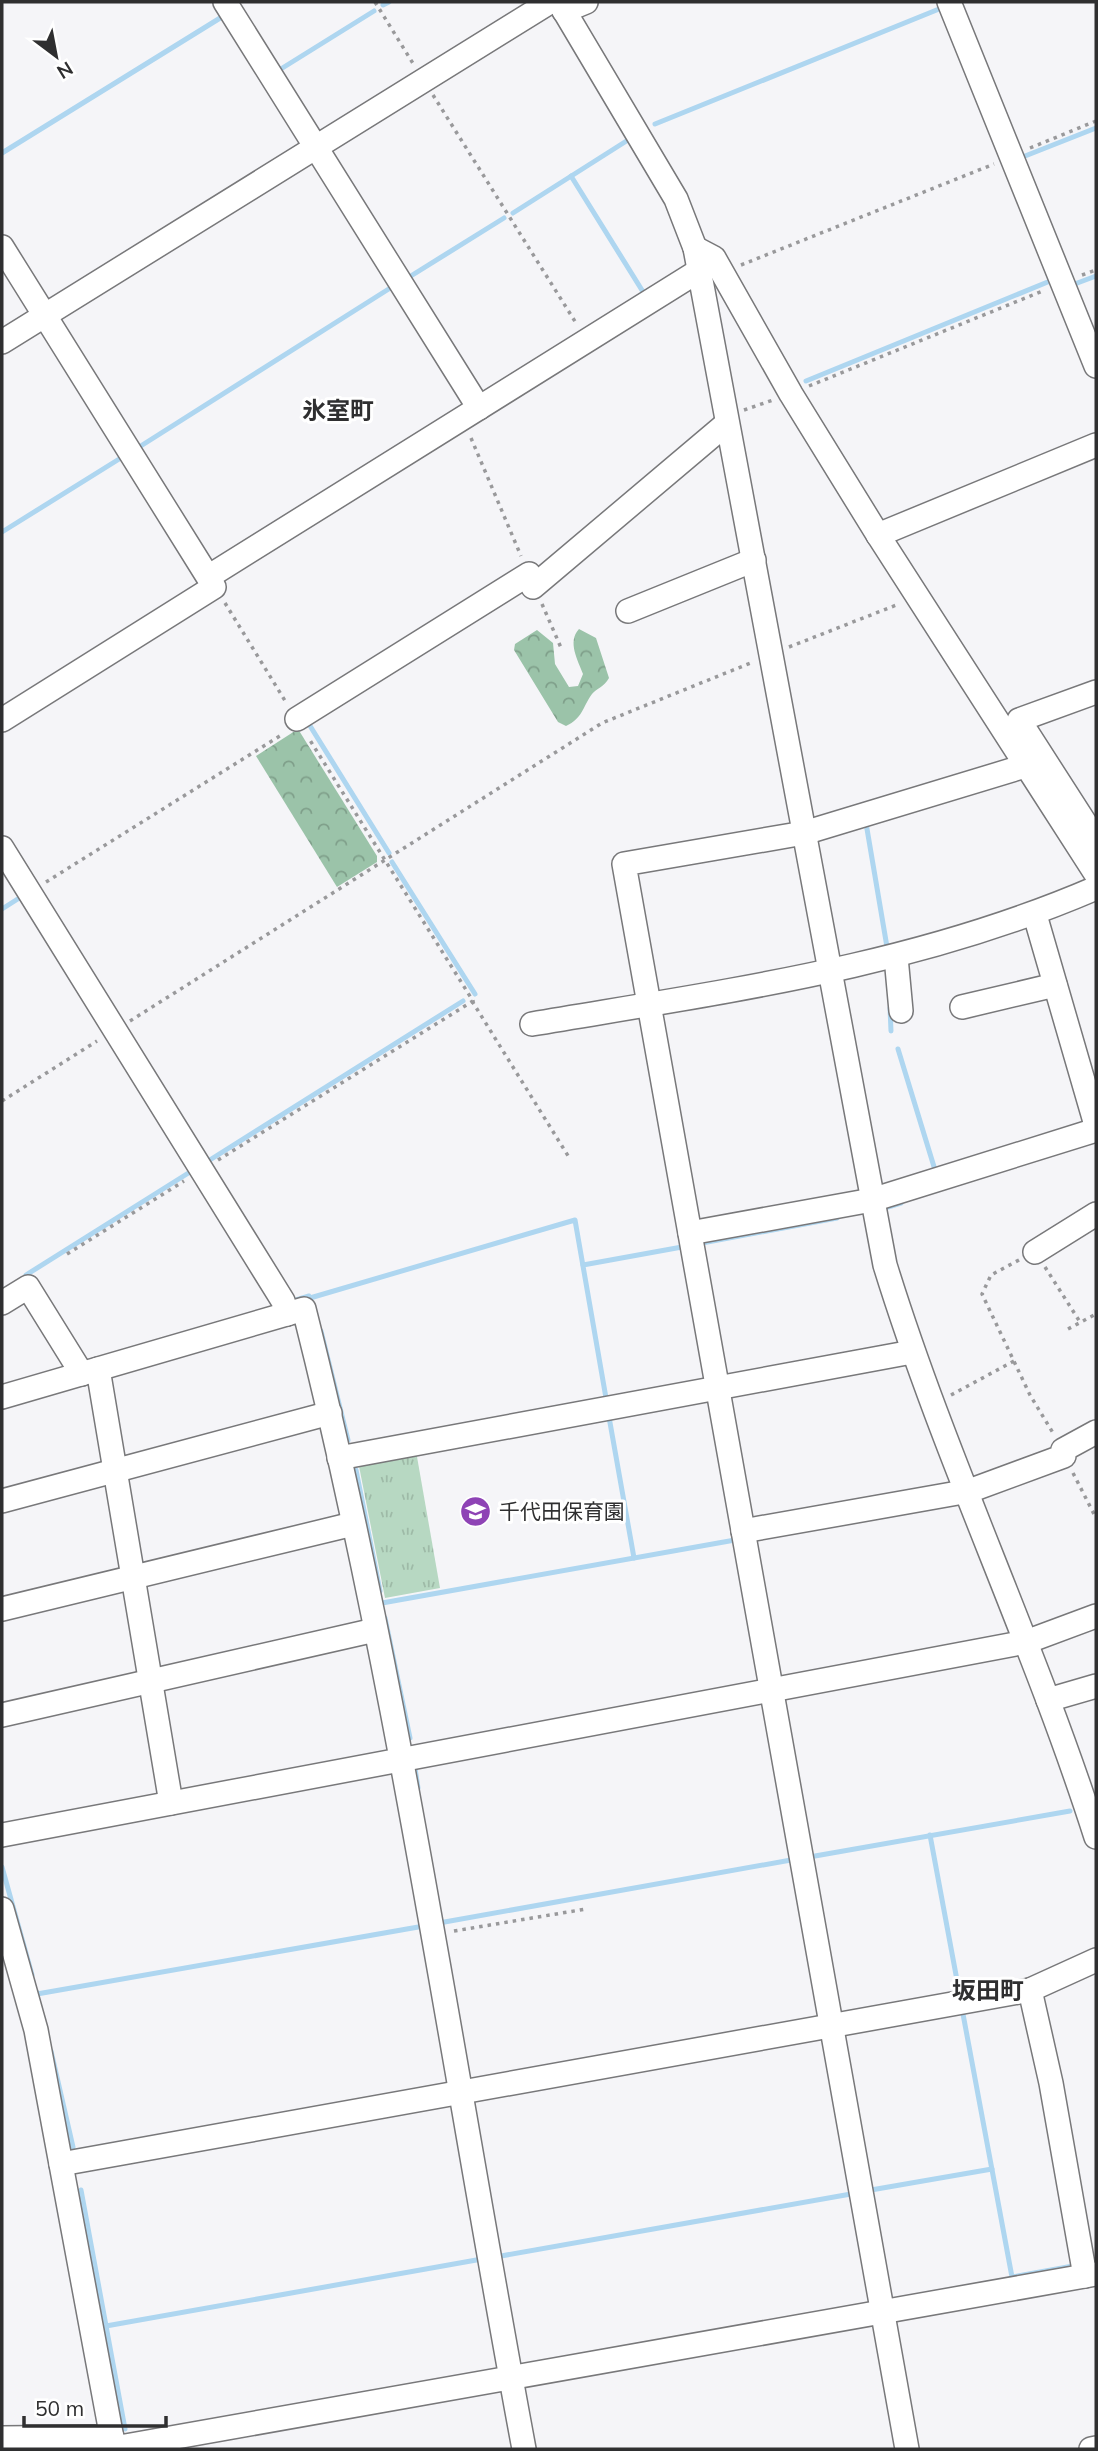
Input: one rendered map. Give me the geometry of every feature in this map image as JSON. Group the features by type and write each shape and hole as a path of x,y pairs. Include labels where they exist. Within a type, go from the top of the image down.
{"street":[{"path":"225,2 316,147 471,413"},
{"path":"2,342 424,80 557,5 586,2"},
{"path":"949,2 1096,366"},
{"path":"557,5 676,200 698,259 885,1265 912,1352 969,1491 1048,1700 1087,1777 1096,1837"},
{"path":"2,247 208,577 587,341 698,259 714,258 882,532 918,597 1033,762 1096,840"},
{"path":"298,721 531,580 726,420"},
{"path":"882,532 1096,445"},
{"path":"628,611 754,561"},
{"path":"2,720 214,587"},
{"path":"1096,692 1019,720 1033,762 1096,874"},
{"path":"907,2449 624,864 804,833 1033,762"},
{"path":"2,848 283,1301 287,1314"},
{"path":"531,1024 829,974 896,957 1035,915 1096,888"},
{"path":"690,1233 872,1200 1096,1128 1035,915"},
{"path":"896,957 901,1012"},
{"path":"962,1007 1055,985"},
{"path":"1035,1252 1096,1213"},
{"path":"2,1303 28,1287 90,1371 115,1471 171,1803"},
{"path":"2,1397 304,1310 340,1458 401,1758 524,2449"},
{"path":"340,1458 912,1352"},
{"path":"2,1502 330,1413"},
{"path":"743,1531 969,1491 1063,1453 1096,1432"},
{"path":"2,1609 353,1524"},
{"path":"4,1828 171,1803 401,1758 772,1692 1026,1642 1096,1616"},
{"path":"2,1715 375,1630"},
{"path":"1048,1700 1096,1686"},
{"path":"2,1909 36,2030 113,2445"},
{"path":"61,2164 1030,1990 1096,1960"},
{"path":"2,2438 113,2445 511,2380 1091,2275 1030,1990"},
{"path":"1091,2449 1096,2448"}],"path":[{"path":"375,2 587,341"},
{"path":"723,273 1096,121"},
{"path":"726,420 1096,270"},
{"path":"471,413 531,580 552,622 562,650"},
{"path":"214,587 570,1160"},
{"path":"2,1101 602,723 918,597"},
{"path":"30,892 298,721"},
{"path":"67,1254 471,1002"},
{"path":"1080,1322 1035,1252 991,1275 982,1294 1096,1518"},
{"path":"1068,1329 1096,1314"},
{"path":"933,1405 1014,1361"},
{"path":"432,1934 586,1909"}],"green space":[{"path":"579,629 596,638 609,678 592,694 579,716 566,726 558,722 514,650 515,644 537,630 553,643 555,664 569,687 578,686 583,674 576,657 574,640"},
{"path":"298,729 377,856 377,862 337,887 256,756"},
{"path":"416,1451 440,1588 385,1598 358,1461"}],"waterway":[{"path":"383,5 389,2"},
{"path":"655,124 944,7"},
{"path":"276,72 374,11"},
{"path":"2,153 225,15"},
{"path":"1020,158 1096,128"},
{"path":"513,213 628,140"},
{"path":"571,176 645,295"},
{"path":"406,279 504,218"},
{"path":"1072,285 1096,276"},
{"path":"806,381 1055,279"},
{"path":"136,449 395,285"},
{"path":"2,532 124,456"},
{"path":"307,721 389,853"},
{"path":"866,823 887,947"},
{"path":"392,862 475,994"},
{"path":"2,909 24,895"},
{"path":"205,1163 463,1001"},
{"path":"890,1008 891,1031"},
{"path":"898,1049 935,1170"},
{"path":"26,1275 190,1172"},
{"path":"888,1207 901,1203"},
{"path":"702,1243 837,1218"},
{"path":"296,1300 575,1220 606,1398"},
{"path":"583,1265 682,1247"},
{"path":"321,1331 348,1440"},
{"path":"609,1417 634,1558"},
{"path":"356,1470 380,1591"},
{"path":"382,1603 735,1540"},
{"path":"385,1618 410,1738"},
{"path":"415,1768 418,1788"},
{"path":"815,1856 1070,1811"},
{"path":"930,1835 959,1991"},
{"path":"439,1923 791,1860"},
{"path":"2,1867 32,1975"},
{"path":"36,1991 37,1994 424,1926"},
{"path":"963,2014 1012,2277 1073,2266"},
{"path":"51,2051 73,2147"},
{"path":"871,2190 992,2169"},
{"path":"81,2190 125,2429"},
{"path":"501,2256 851,2194"},
{"path":"106,2326 482,2259"}],"place":[{"name":"千代田保育園","path":"476,1511"}],"district":[{"name":"氷室町","path":"338,410"},
{"name":"坂田町","path":"988,1990"}]}
